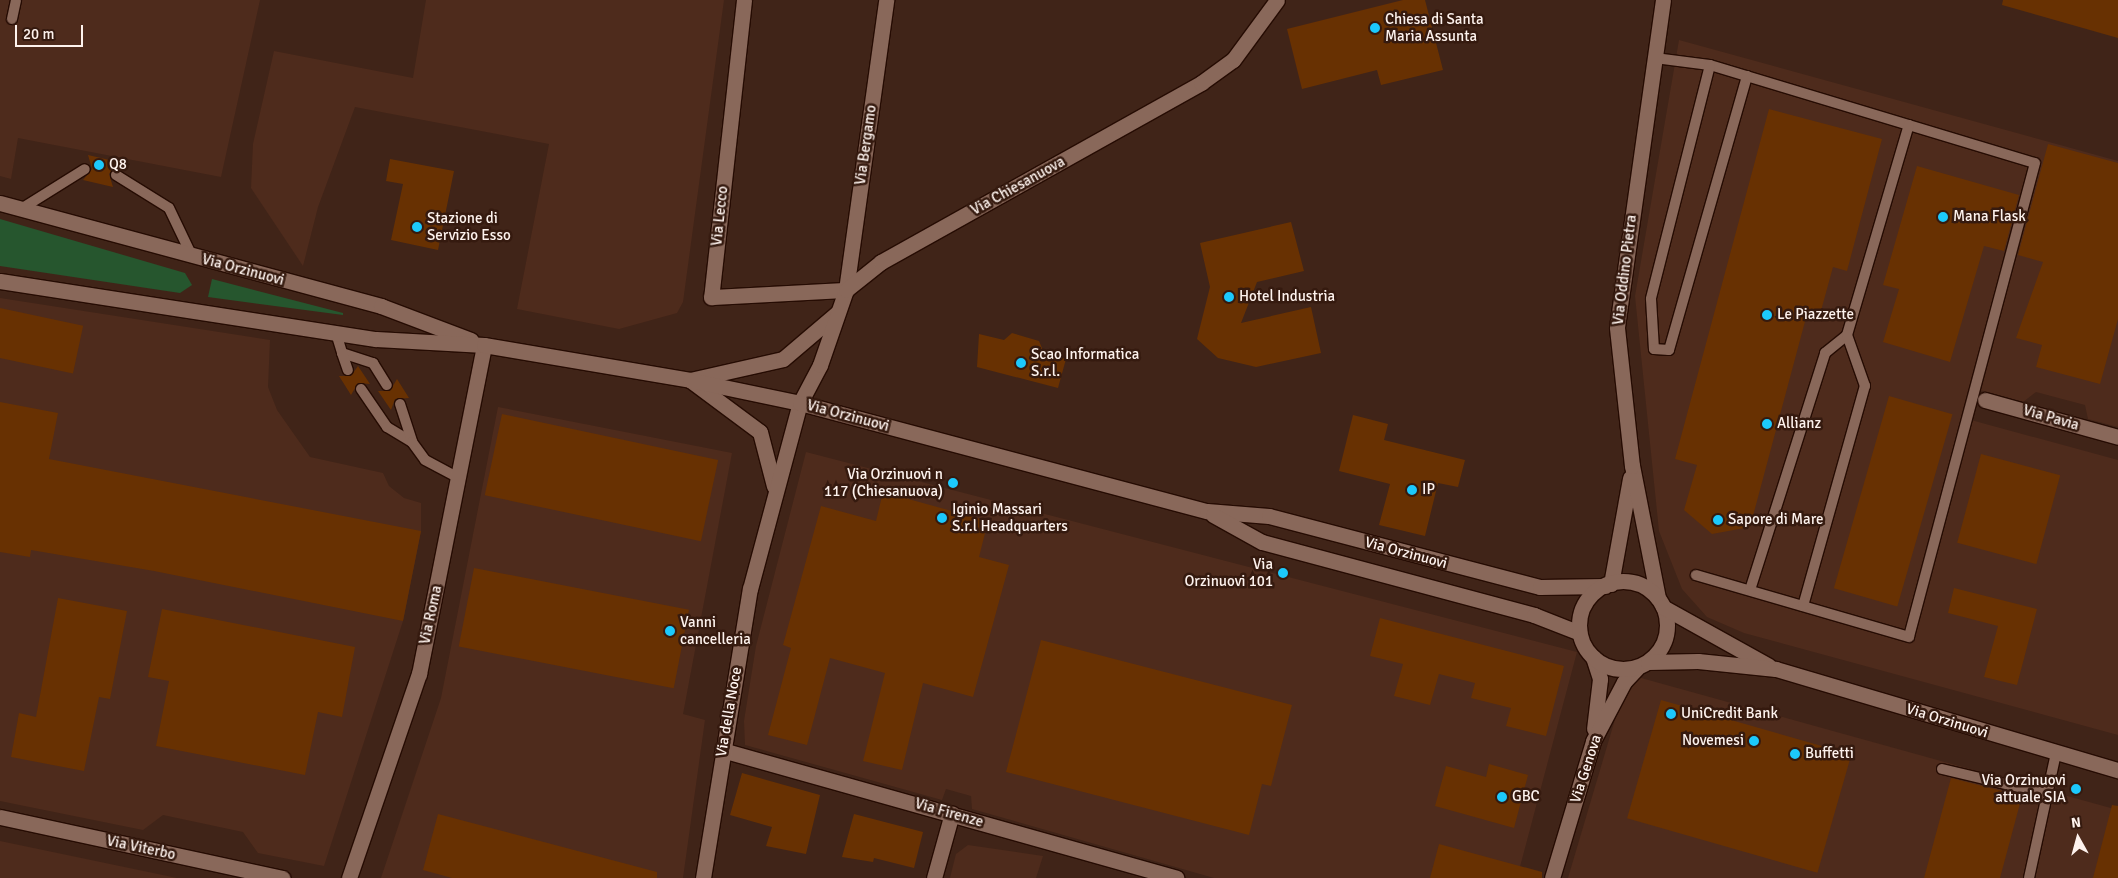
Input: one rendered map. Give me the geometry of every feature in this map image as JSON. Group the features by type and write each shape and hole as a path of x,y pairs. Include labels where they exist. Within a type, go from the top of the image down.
{"street":[{"name":"Via Lecco","path":"744,0 710,297 846,290"},
{"name":"Via Bergamo","path":"846,290 886,0"},
{"name":"Via Chiesanuova","path":"846,290 881,262 1201,83 1233,60 1276,0"},
{"name":"Via Oddino Pietra","path":"1661,603 1632,466 1617,327 1663,0"},
{"name":"Via Orzinuovi","path":"0,204 381,306 484,345"},
{"name":"Via Orzinuovi","path":"0,281 336,332 484,345 690,380 800,402 1207,512 1270,516 1540,587 1636,584 1661,603 1776,670"},
{"path":"800,402 820,365 846,290"},
{"path":"690,380 783,359 838,312"},
{"name":"Via Roma","path":"349,878 418,674 459,478 484,345"},
{"path":"690,380 760,432 775,489"},
{"name":"Via Pavia","path":"1985,400 2118,437"},
{"name":"Via della Noce","path":"704,878 722,750 750,589 775,489 800,402"},
{"path":"1592,657 1580,632 1587,600 1608,585 1632,466"},
{"name":"Via Orzinuovi","path":"1207,512 1262,542 1534,615 1580,632"},
{"path":"1643,665 1666,635 1661,603"},
{"name":"Via Orzinuovi","path":"1592,657 1618,669 1698,661 1776,670 2118,770"},
{"name":"Via Genova","path":"1552,878 1593,741 1600,691 1592,657"},
{"name":"Via Genova","path":"1593,741 1624,682 1643,665"},
{"name":"Via Firenze","path":"722,750 952,813 1140,873 1176,878"},
{"path":"934,878 952,813"},
{"name":"Via Viterbo","path":"0,817 282,878"}],"lane":[{"path":"12,19 16,0"},
{"path":"1654,58 1710,66 1748,76 2034,163 1908,636 1696,575"},
{"path":"1710,66 1651,299 1654,349 1669,350 1748,76"},
{"path":"1750,590 1825,353 1847,335 1909,125"},
{"path":"21,209 86,169"},
{"path":"116,175 169,208 192,256"},
{"path":"336,332 348,370"},
{"path":"1804,606 1865,386 1847,335"},
{"path":"342,353 373,363 387,385"},
{"path":"361,389 387,427 412,442"},
{"path":"400,404 412,442 425,460 459,478"},
{"path":"2029,878 2056,753"},
{"path":"1942,769 2048,794"}],"shaded area":[{"path":"0,0 260,0 221,177 18,138 11,179 0,176"},
{"path":"426,0 724,0 683,302 677,313 619,329 517,309 549,144 355,107 318,207 303,266 251,188 253,144 274,51 413,78"},
{"path":"1679,40 2118,161 2118,427 2088,419 2085,405 2036,392 2023,402 1980,390 1971,420 2118,460 2118,735 1744,633 1707,617 1682,589 1659,531 1635,296"},
{"path":"0,298 270,340 268,387 277,410 310,457 383,473 389,486 404,498 421,503 421,531 403,621 324,866 258,853 243,832 163,815 143,830 0,801"},
{"path":"498,407 732,453 683,714 705,720 683,878 381,878 441,698"},
{"path":"806,452 1577,652 1517,878 1214,878 972,809 971,796 946,789 942,800 745,745 744,721 756,646"},
{"path":"1634,676 2118,810 2118,878 1568,878 1627,679"},
{"path":"0,841 177,878 0,878"},
{"path":"968,845 1043,856 1036,878 950,878 956,854"}],"green space":[{"path":"0,219 185,273 192,285 180,293 0,266"},
{"path":"212,279 343,313 343,315 208,297"}],"building":[{"path":"1403,0 1425,0 1443,70 1381,85 1377,70 1302,89 1287,29"},
{"path":"2003,0 2118,0 2118,38 2002,5"},
{"path":"1769,109 1882,139 1847,271 1833,267 1819,318 1807,314 1750,527 1712,534 1684,510 1697,465 1675,459"},
{"path":"2048,144 2118,163 2118,319 2100,384 2036,367 2042,345 2016,338 2043,262 2018,255"},
{"path":"88,155 118,162 109,174 113,187 83,180 92,169"},
{"path":"390,159 454,171 438,250 391,240 403,184 386,181"},
{"path":"1917,166 2019,195 2004,251 1984,246 1950,362 1883,342 1899,289 1883,285"},
{"name":"Hotel Industria","path":"1291,222 1304,271 1257,282 1241,323 1311,307 1321,353 1256,367 1218,358 1197,339 1210,287 1200,243"},
{"path":"0,308 83,326 73,374 0,358"},
{"name":"Scao Informatica S.r.l.","path":"1012,333 1039,341 1044,353 1066,359 1058,388 977,367 979,334 1004,340"},
{"path":"358,366 370,384 358,383 351,395 339,376 351,376"},
{"path":"397,379 409,398 395,399 391,410 378,391 390,391"},
{"path":"1889,396 1952,414 1897,606 1834,588"},
{"path":"0,402 58,413 49,459 421,531 403,621 154,571 31,550 30,557 0,552"},
{"path":"502,414 718,460 701,541 485,495"},
{"path":"1353,415 1388,424 1384,440 1465,460 1458,487 1438,483 1425,536 1379,525 1390,484 1339,471"},
{"path":"1981,454 2060,475 2036,564 1957,543"},
{"path":"883,492 988,521 979,557 1009,565 973,697 923,683 902,770 863,761 885,673 830,658 807,745 768,735 791,648 783,645 821,506 876,521"},
{"path":"474,568 689,610 674,688 459,647"},
{"path":"1954,588 2037,609 2017,685 1984,677 1998,626 1948,613"},
{"path":"58,598 127,611 110,699 99,697 84,771 11,757 19,713 36,717"},
{"path":"162,609 355,647 342,717 318,712 305,775 156,746 169,681 148,677"},
{"path":"1380,618 1564,666 1546,736 1506,726 1511,708 1471,698 1475,683 1439,674 1430,705 1394,696 1403,664 1370,656"},
{"path":"1041,640 1292,705 1271,786 1262,784 1249,835 1006,772"},
{"path":"1661,700 1851,755 1817,873 1627,818"},
{"path":"1489,764 1528,775 1514,828 1435,806 1446,766 1486,777"},
{"path":"742,773 820,795 806,854 766,846 772,827 730,815"},
{"path":"1951,778 2022,796 2000,878 1924,878"},
{"path":"2112,805 2118,806 2118,878 2093,878"},
{"path":"438,814 657,872 657,878 452,878 423,870"},
{"path":"854,814 923,832 914,868 874,858 873,862 842,857"},
{"path":"1439,844 1542,872 1542,878 1430,878"}],"place":[{"name":"Chiesa di Santa Maria Assunta","path":"1375,28"},
{"name":"Q8","path":"99,165"},
{"name":"Mana Flask","path":"1943,217"},
{"name":"Stazione di Servizio Esso","path":"417,227"},
{"name":"Hotel Industria","path":"1229,297"},
{"name":"Le Piazzette","path":"1767,315"},
{"name":"Scao Informatica S.r.l.","path":"1021,363"},
{"name":"Allianz","path":"1767,424"},
{"name":"Via Orzinuovi n 117 (Chiesanuova)","path":"953,483"},
{"name":"IP","path":"1412,490"},
{"name":"Iginio Massari S.r.l Headquarters","path":"942,518"},
{"name":"Sapore di Mare","path":"1718,520"},
{"name":"Via Orzinuovi 101","path":"1283,573"},
{"name":"Vanni cancelleria","path":"670,631"},
{"name":"UniCredit Bank","path":"1671,714"},
{"name":"Novemesi","path":"1754,741"},
{"name":"Buffetti","path":"1795,754"},
{"name":"Via Orzinuovi attuale SIA","path":"2076,789"},
{"name":"GBC","path":"1502,797"}]}
